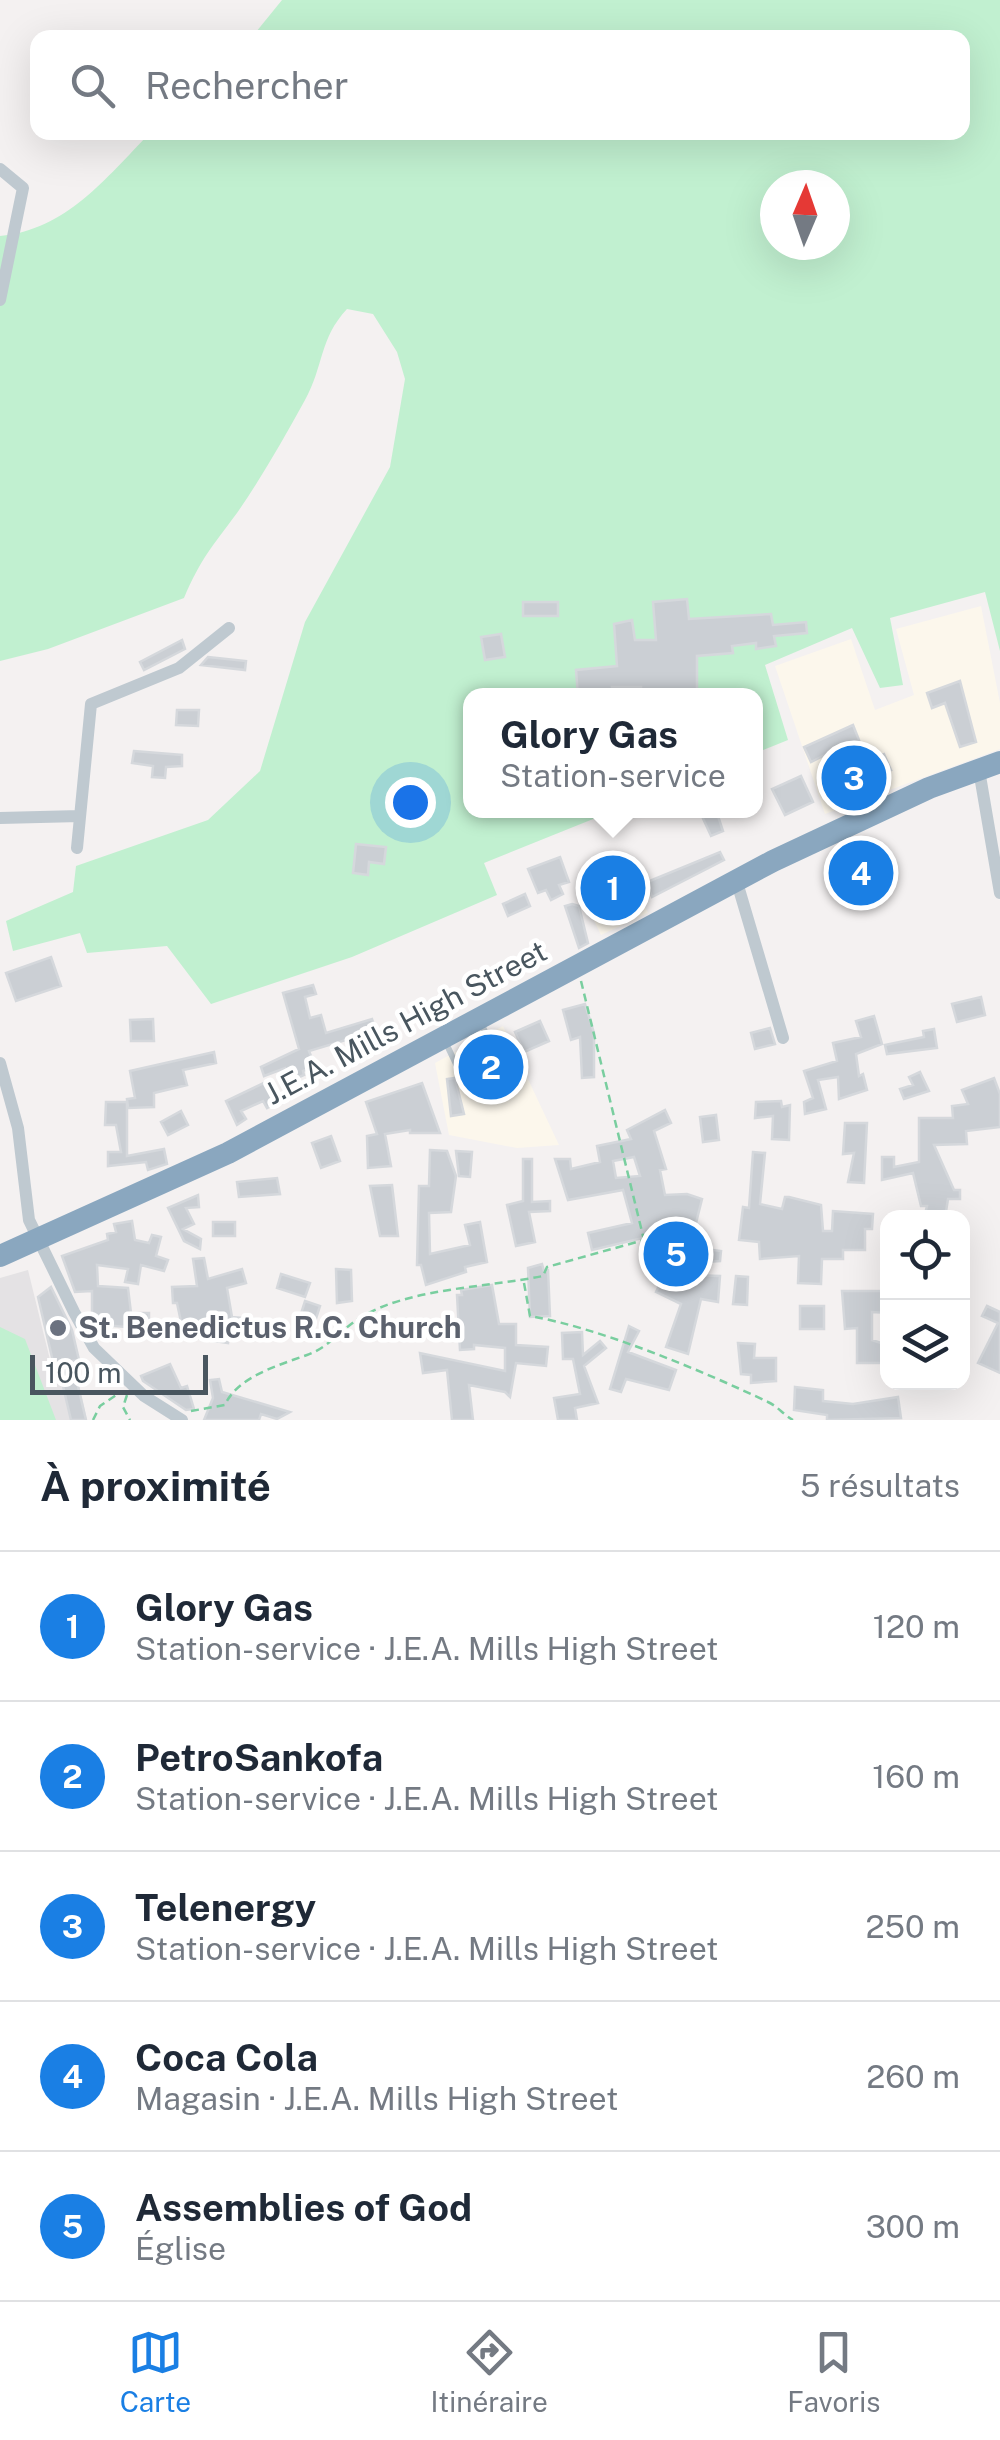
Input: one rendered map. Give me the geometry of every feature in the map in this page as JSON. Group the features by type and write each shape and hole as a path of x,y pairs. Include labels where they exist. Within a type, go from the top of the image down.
{"highway":[{"name":"J.E.A. Mills High Street","path":"0,1256 228,1153 736,879 876,812 990,766"}],"street":[{"path":"0,168 23,188 0,300"},
{"path":"77,848 91,704 180,668 229,628"},
{"path":"990,766 1000,893"},
{"path":"0,818 80,816"},
{"path":"736,879 784,1038"},
{"path":"0,1063 18,1128 29,1220 38,1238 94,1348 131,1384 179,1418"}],"lane":[{"path":"444,1038 463,1079 478,1084 493,1078 498,1064 479,1019"}],"path":[{"path":"577,965 644,1240"},
{"path":"179,1418 225,1405 232,1390 282,1362 310,1354 364,1316 402,1303 543,1276 548,1267 644,1240 704,1247"},
{"path":"523,1280 530,1316 594,1332 726,1384 774,1404 793,1420"},
{"path":"93,1420 100,1406 131,1384"},
{"path":"130,1420 124,1407 131,1384"}],"shaded area":[{"path":"981,606 1000,703 1000,749 825,814 775,666 851,639 875,710 914,695 896,629"},
{"path":"620,853 648,913 601,935 577,885 601,874 597,864"},
{"path":"503,1026 559,1145 517,1148 449,1135 435,1063"},
{"path":"28,1270 52,1368 74,1362 87,1420 0,1420 0,1278"}],"green space":[{"path":"282,0 1000,0 1000,651 985,592 890,618 903,685 880,688 852,628 765,665 788,740 763,750 763,688 463,688 463,818 596,818 484,863 497,895 352,957 211,1004 167,946 87,953 80,933 13,951 6,921 73,892 76,866 208,820 260,771 305,622 390,467 405,379 397,352 373,314 347,309 331,331 311,388 289,429 202,562 184,598 48,649 0,661 0,236 45,224 83,199 143,140 970,140 970,30 258,30"},
{"path":"0,1327 25,1339 56,1420 0,1420"}],"building":[{"path":"687,599 689,619 771,614 773,625 806,622 807,633 774,636 776,646 732,646 733,653 697,656 697,688 577,688 576,670 617,666 614,624 632,620 635,640 656,640 653,602"},
{"path":"523,602 558,602 558,616 523,616"},
{"path":"501,634 505,657 485,660 481,637"},
{"path":"182,640 185,649 144,670 140,662"},
{"path":"208,657 246,661 245,670 201,665"},
{"path":"960,681 976,742 960,747 945,703 932,708 927,693"},
{"path":"177,710 199,710 198,726 176,725"},
{"path":"853,725 859,740 852,743 859,764 884,754 891,770 848,779 853,789 843,794 825,755 811,762 804,747"},
{"path":"134,751 182,755 182,766 166,767 165,778 152,777 153,766 132,763"},
{"path":"801,776 813,802 785,815 772,789"},
{"path":"703,818 719,818 723,831 711,836"},
{"path":"356,844 386,847 384,864 369,862 368,875 353,873"},
{"path":"720,852 724,860 652,897 650,892 628,901 625,892 603,902 595,884 609,878 603,862 624,855 635,887"},
{"path":"560,857 569,882 559,885 563,894 551,900 546,890 538,893 528,869"},
{"path":"872,858 879,885 845,893 839,865"},
{"path":"525,894 530,906 508,916 503,904"},
{"path":"565,906 579,906 588,943 579,948"},
{"path":"51,957 61,986 16,1001 6,973"},
{"path":"313,985 316,994 305,997 310,1018 321,1015 326,1033 372,1019 376,1031 309,1051 315,1066 290,1081 285,1068 264,1076 261,1067 299,1049 283,993"},
{"path":"981,997 985,1015 957,1022 952,1004"},
{"path":"585,1004 594,1033 594,1077 582,1078 580,1037 571,1040 563,1010"},
{"path":"874,1016 882,1044 856,1054 859,1076 863,1074 867,1090 839,1099 838,1077 818,1080 826,1109 805,1114 804,1102 813,1098 804,1071 837,1061 833,1043 861,1037 856,1021"},
{"path":"153,1019 154,1041 131,1041 130,1020"},
{"path":"540,1021 549,1041 524,1052 515,1032"},
{"path":"770,1028 775,1044 755,1049 751,1033"},
{"path":"934,1029 937,1048 887,1054 885,1045 924,1037 923,1031"},
{"path":"214,1052 216,1063 183,1070 187,1085 154,1093 154,1107 128,1108 127,1099 135,1098 130,1071"},
{"path":"920,1072 929,1091 904,1099 900,1089 913,1085 909,1077"},
{"path":"455,1078 464,1114 451,1116 447,1079"},
{"path":"994,1078 1000,1094 1000,1127 966,1131 967,1144 934,1145 954,1190 960,1190 960,1199 948,1199 946,1210 926,1210 927,1206 921,1206 913,1173 882,1180 882,1157 894,1157 894,1167 919,1162 919,1118 953,1118 952,1106 968,1104 962,1090"},
{"path":"266,1082 277,1103 267,1108 263,1101 241,1111 246,1119 237,1125 226,1101"},
{"path":"422,1083 440,1133 410,1130 385,1134 391,1166 368,1168 367,1136 377,1134 366,1102"},
{"path":"781,1101 782,1107 790,1105 789,1140 772,1139 773,1116 755,1118 756,1102"},
{"path":"106,1102 127,1102 127,1156 164,1149 167,1164 148,1170 146,1162 108,1166 108,1152 121,1152 116,1125 105,1125"},
{"path":"665,1110 671,1123 654,1131 666,1169 660,1170 665,1195 687,1194 702,1199 690,1247 721,1251 720,1261 690,1263 690,1275 720,1276 718,1302 701,1299 688,1354 666,1347 681,1304 656,1292 670,1263 653,1261 655,1235 592,1250 588,1233 632,1223 623,1190 568,1200 555,1159 570,1159 571,1169 600,1162 597,1146 631,1139 627,1130","holes":["634,1157 640,1176 616,1178 613,1161"]},
{"path":"181,1111 188,1125 168,1135 161,1122"},
{"path":"716,1115 719,1140 703,1142 700,1117"},
{"path":"845,1123 867,1123 864,1183 848,1182 854,1153 843,1154"},
{"path":"331,1136 340,1161 321,1168 312,1143"},
{"path":"430,1150 447,1151 456,1176 451,1212 429,1213 430,1254 470,1245 465,1225 480,1222 487,1262 465,1267 466,1272 426,1285 421,1265 417,1265 419,1186 429,1186"},
{"path":"456,1151 472,1152 470,1177 459,1176"},
{"path":"753,1152 765,1153 760,1204 782,1209 785,1197 789,1197 821,1205 823,1231 832,1231 833,1211 873,1214 872,1229 865,1229 865,1250 843,1250 843,1259 822,1259 821,1284 798,1283 799,1256 760,1259 759,1242 739,1240 743,1207 749,1208"},
{"path":"523,1159 532,1159 532,1202 550,1201 550,1211 529,1212 535,1242 516,1246 507,1205 523,1201"},
{"path":"277,1178 280,1194 239,1197 237,1182"},
{"path":"392,1185 398,1236 380,1236 370,1186"},
{"path":"198,1195 199,1207 186,1208 194,1224 183,1229 201,1239 200,1249 184,1241 168,1208"},
{"path":"132,1221 135,1240 149,1243 152,1235 161,1237 156,1256 168,1260 164,1271 141,1265 138,1284 125,1282 128,1269 97,1265 98,1286 128,1288 131,1313 149,1313 149,1329 92,1324 92,1291 75,1292 62,1256 108,1240 107,1234 116,1232 114,1224"},
{"path":"213,1222 235,1222 235,1236 213,1236"},
{"path":"204,1258 208,1279 242,1269 246,1283 227,1288 232,1317 263,1320 261,1335 229,1332 228,1343 214,1341 214,1336 188,1340 185,1321 181,1322 177,1303 173,1303 172,1287 197,1286 193,1259"},
{"path":"542,1264 544,1271 548,1270 550,1316 530,1317 528,1268"},
{"path":"336,1269 351,1270 352,1301 337,1303"},
{"path":"281,1274 310,1283 305,1297 277,1288"},
{"path":"736,1276 748,1277 747,1305 733,1304"},
{"path":"492,1285 499,1324 516,1324 516,1345 548,1347 546,1366 516,1363 510,1397 505,1392 469,1385 473,1420 452,1420 447,1370 423,1373 420,1353 505,1371 505,1348 474,1345 474,1349 460,1350 457,1295 462,1295 461,1290"},
{"name":"St. Benedictus R.C. Church","path":"51,1287 72,1330 79,1360 72,1361 86,1420 71,1420 58,1365 54,1366 38,1297"},
{"path":"842,1291 880,1291 880,1312 872,1312 872,1340 880,1343 880,1363 857,1363 857,1328 845,1329"},
{"path":"305,1301 320,1306 313,1328 298,1323"},
{"path":"800,1306 824,1306 824,1329 800,1329"},
{"path":"987,1306 1000,1312 1000,1373 978,1363 998,1323 982,1316"},
{"path":"629,1326 639,1331 628,1352 676,1370 669,1390 626,1379 621,1392 610,1389"},
{"path":"582,1332 583,1355 600,1341 606,1348 584,1366 598,1403 575,1408 577,1420 558,1420 554,1398 580,1394 573,1359 563,1359 562,1333"},
{"path":"738,1343 755,1344 754,1358 776,1358 776,1381 751,1383 751,1375 741,1374"},
{"path":"170,1364 181,1388 187,1386 194,1409 186,1410 143,1381 141,1376"},
{"path":"219,1379 222,1392 290,1412 277,1419 261,1414 259,1420 204,1420 213,1398 210,1380"},
{"path":"795,1387 823,1390 823,1401 853,1404 898,1397 901,1418 827,1420 827,1415 794,1410"}],"place":[{"name":"Telenergy","path":"854,778"},
{"name":"Coca Cola","path":"861,873"},
{"name":"Glory Gas","path":"613,888"},
{"name":"PetroSankofa","path":"491,1067"},
{"name":"Assemblies of God","path":"676,1254"},
{"name":"St. Benedictus R.C. Church","path":"58,1328"}]}
